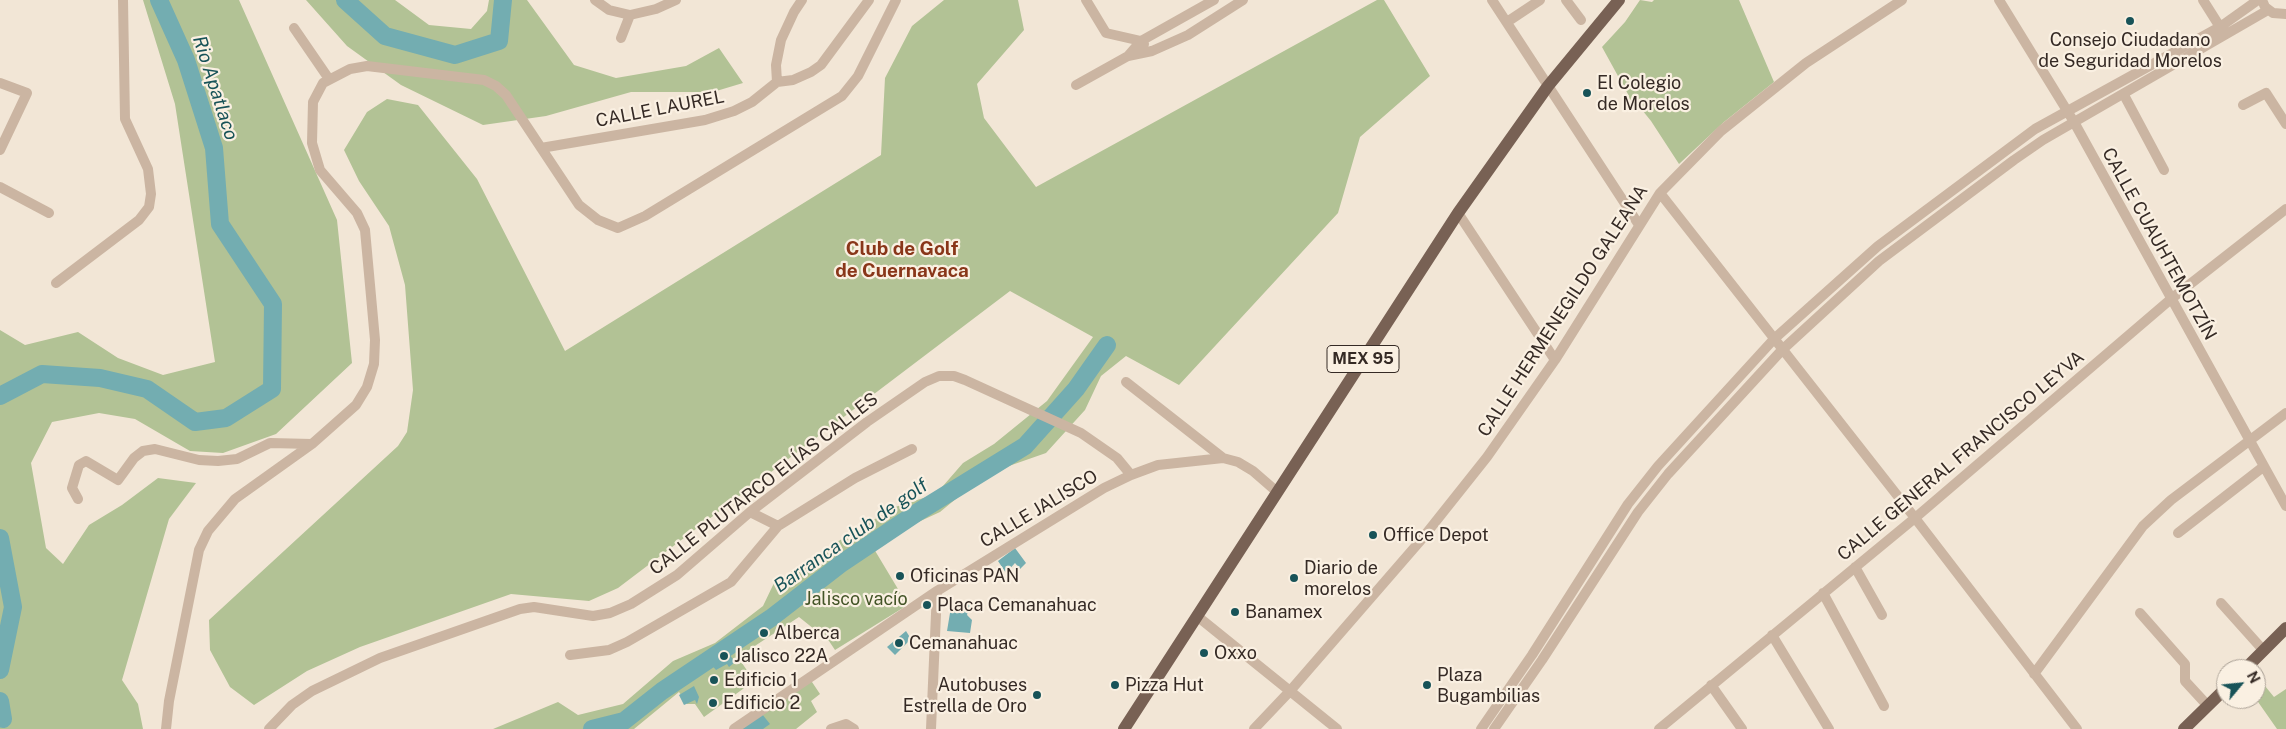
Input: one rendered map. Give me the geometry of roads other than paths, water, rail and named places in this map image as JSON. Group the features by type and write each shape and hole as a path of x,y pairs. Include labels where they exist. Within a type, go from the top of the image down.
{"main road":[{"name":"MEX 95","path":"1124,729 1276,491 1458,213 1548,86 1619,0"},
{"path":"2256,659 2286,628"},
{"path":"2184,729 2216,698"}],"street":[{"path":"56,283 139,220 149,207 151,194 148,169 125,119 123,0"},
{"path":"595,0 609,10 630,15 656,9 676,0"},
{"path":"777,82 776,65 781,40 794,12 802,0"},
{"name":"CALLE LAUREL","path":"541,148 712,118 734,111 752,102 777,82 793,80 821,65 869,0"},
{"path":"166,729 199,550 208,531 235,499 312,444 356,405 367,387 374,364 375,340 365,230 357,213 320,170 312,143 313,102 323,83 350,69 366,66 484,80 506,94 580,205 598,220 618,228 645,216 842,96 858,76 896,0"},
{"path":"1086,0 1106,33 1141,41 1152,51"},
{"path":"1128,56 1141,41 1214,0"},
{"path":"1076,85 1128,56 1152,51 1188,35 1243,0"},
{"path":"1492,0 1639,225"},
{"path":"1507,22 1540,0"},
{"path":"1566,0 1581,20"},
{"name":"CALLE HERMENEGILDO GALEANA","path":"1254,729 1290,691 1421,540 1486,457 1555,360 1660,193 1721,131 1806,64 1902,0"},
{"name":"CALLE CUAUHTEMOTZÍN","path":"1999,0 2068,110 2286,506"},
{"path":"2203,0 2220,27"},
{"path":"1481,729 1532,655 1628,504 1658,466 1774,339 1878,246 2006,150 2068,110 2220,27 2258,0"},
{"path":"2262,0 2268,10 2279,15 2286,14"},
{"path":"1494,729 1542,660 1638,512 1668,474 1782,350 1879,262 2014,160 2074,122 2124,95 2268,10"},
{"path":"622,38 630,15"},
{"path":"294,28 329,79"},
{"path":"0,83 27,93 0,150"},
{"path":"2243,105 2266,93 2286,124"},
{"path":"2124,95 2164,170"},
{"path":"0,187 48,212"},
{"path":"1660,193 1915,518 2077,729"},
{"name":"CALLE GENERAL FRANCISCO LEYVA","path":"1659,729 1915,518 2171,299 2286,210"},
{"path":"1458,213 1555,360"},
{"name":"CALLE PLUTARCO ELÍAS CALLES","path":"269,729 292,705 312,691 380,658 520,609 534,607 593,616 610,613 631,604 677,575 750,512 868,422 925,382 939,376 954,376 965,380 1081,433 1117,458 1130,474"},
{"path":"1126,382 1223,458"},
{"path":"2034,674 2143,526 2171,500 2286,413"},
{"path":"78,499 72,488 80,465 86,461 118,480 134,458 143,451 155,449 198,460 218,461 237,459 270,443 312,444"},
{"path":"570,655 609,650 627,642 731,582 778,526 855,478 912,449"},
{"name":"CALLE JALISCO","path":"734,729 937,591 1104,488 1130,474 1158,465 1223,458 1238,462 1253,470 1276,491"},
{"path":"2178,533 2263,467"},
{"path":"1628,504 1638,512"},
{"path":"750,512 778,526"},
{"path":"1856,567 1882,615"},
{"path":"931,729 937,591"},
{"path":"1823,593 1884,706"},
{"path":"2221,603 2264,651"},
{"path":"2140,613 2185,664 2185,681 2208,706"},
{"path":"1196,616 1337,729"},
{"path":"1772,635 1829,729"},
{"path":"1711,685 1742,729"},
{"path":"831,729 850,726"}],"water":[{"path":"1015,548 1026,563 1020,569 1015,563 1006,573 998,561"},
{"path":"952,601 970,604 967,615 972,620 970,633 947,631"},
{"name":"Cemanahuac","path":"906,631 911,639 895,655 887,647"},
{"name":"Jalisco 22A","path":"726,650 735,662 729,667 727,664 716,670 708,661"},
{"path":"694,686 699,697 697,704 695,700 684,705 679,695"},
{"path":"762,714 770,724 763,729 742,729"}],"waterway":[{"name":"Rio Apatlaco","path":"0,396 42,374 100,378 147,389 195,422 226,418 272,389 273,304 220,224 214,148 186,60 159,0"},
{"name":"Rio Apatlaco","path":"345,0 385,36 455,55 499,41 503,0"},
{"name":"Barranca club de golf","path":"592,729 624,721 662,691 771,618 842,563 918,512 1025,446 1076,389 1107,345"},
{"name":"Rio Apatlaco","path":"0,538 13,607 0,670"},
{"name":"Rio Apatlaco","path":"0,701 3,719 0,718"}],"place":[{"name":"Consejo Ciudadano de Seguridad Morelos","path":"2130,21"},
{"name":"El Colegio de Morelos","path":"1587,93"},
{"name":"Office Depot","path":"1373,535"},
{"name":"Oficinas PAN","path":"900,576"},
{"name":"Diario de morelos","path":"1294,578"},
{"name":"Placa Cemanahuac","path":"927,605"},
{"name":"Banamex","path":"1235,612"},
{"name":"Alberca","path":"764,633"},
{"name":"Cemanahuac","path":"899,643"},
{"name":"Oxxo","path":"1204,653"},
{"name":"Jalisco 22A","path":"724,656"},
{"name":"Edificio 1","path":"714,680"},
{"name":"Pizza Hut","path":"1115,685"},
{"name":"Plaza Bugambilias","path":"1427,685"},
{"name":"Autobuses Estrella de Oro","path":"1037,695"},
{"name":"Edificio 2","path":"713,703"}],"district":[{"name":"Club de Golf de Cuernavaca","path":"902,260"}],"park label":[{"name":"Jalisco vacío","path":"856,599"}]}
